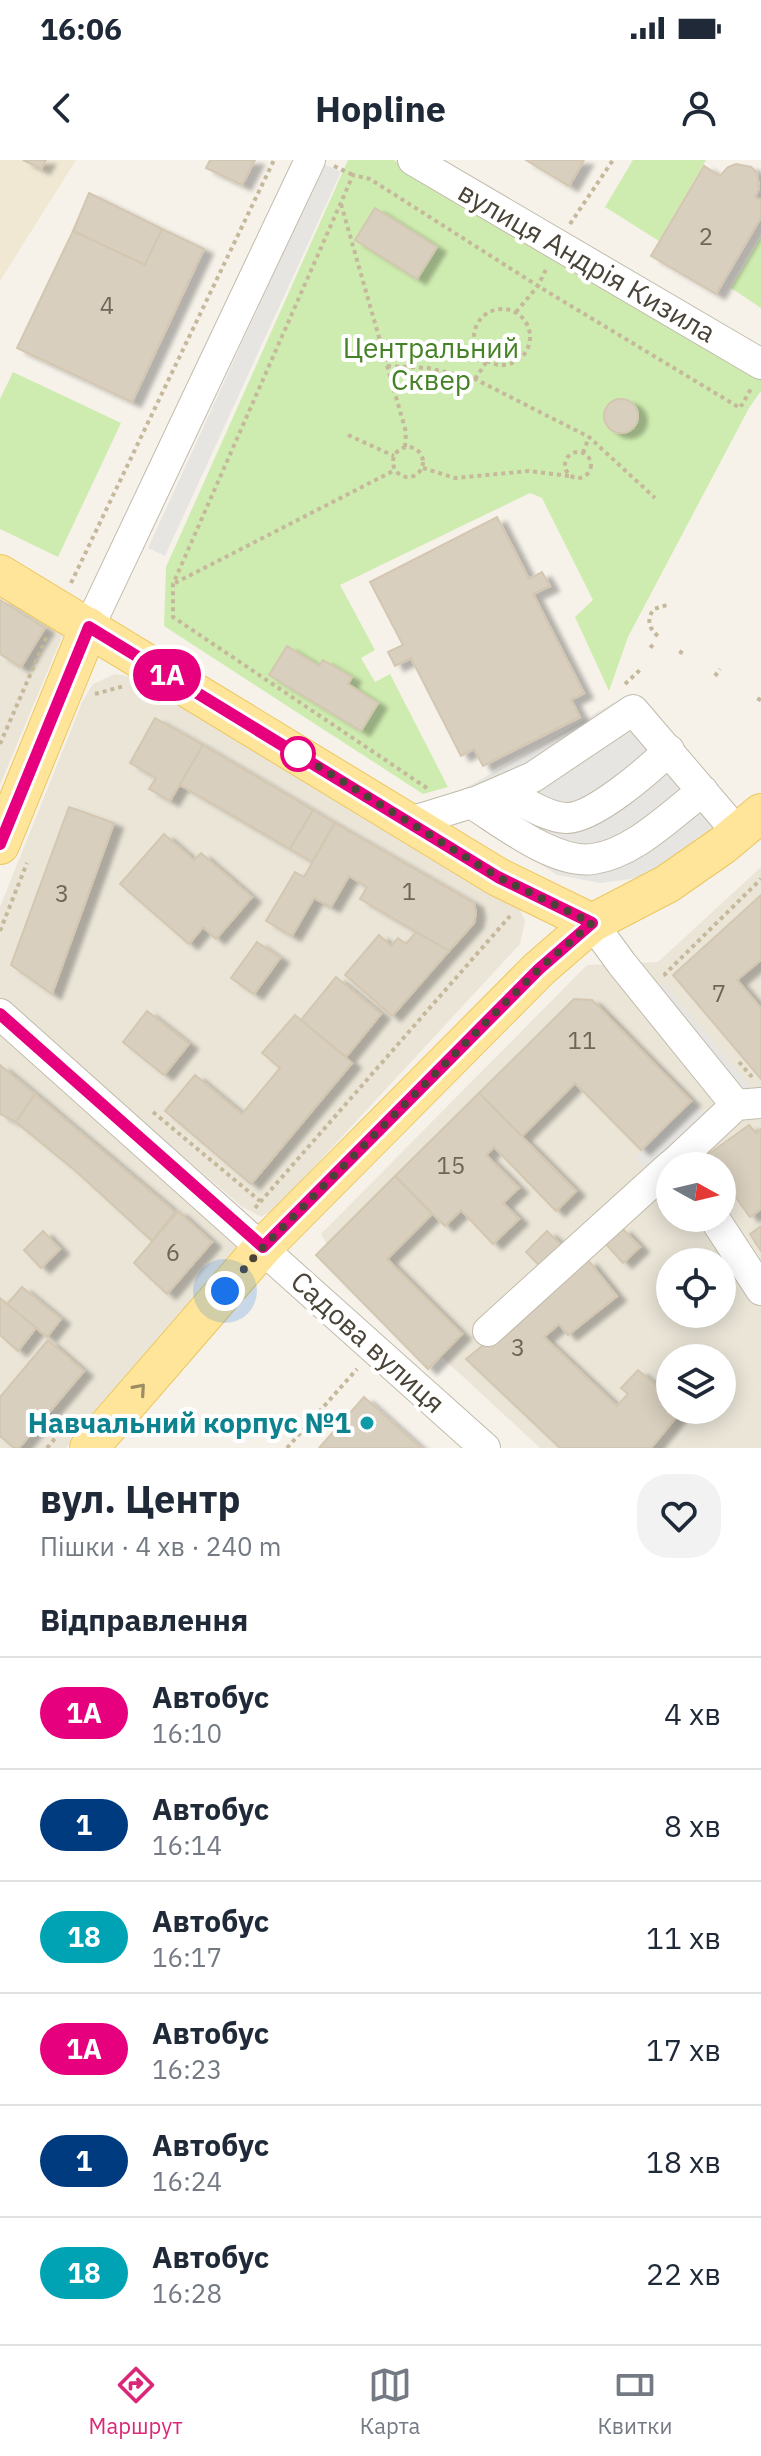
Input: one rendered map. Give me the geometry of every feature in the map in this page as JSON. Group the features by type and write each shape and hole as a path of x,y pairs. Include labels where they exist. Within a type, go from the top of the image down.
{"main road":[{"path":"0,574 498,877 592,923"},
{"path":"0,845 89,627"},
{"path":"78,1437 251,1236 539,969 592,923 667,884 750,823"}],"street":[{"path":"89,627 310,160"},
{"name":"вулиця Андрія Кизила","path":"413,160 761,364"},
{"path":"410,822 471,803 533,777 633,710 703,791 750,823"},
{"path":"503,791 554,815 573,817 624,789 669,750"},
{"path":"471,803 538,845 557,853 592,859 614,853 638,840 703,791"},
{"path":"592,923 622,964 751,1096 689,1152"},
{"name":"Садова вулиця","path":"0,1014 485,1448"},
{"path":"488,1331 656,1181"},
{"path":"723,1232 761,1290"}],"path":[{"path":"70,585 274,160"},
{"path":"323,160 353,175 370,179 538,286 740,408"},
{"path":"353,175 173,584 173,617 439,796"},
{"path":"340,202 406,432 405,447"},
{"path":"499,308 516,312 524,318 531,334 527,352 513,363 495,365 487,361 476,348 474,339 478,322 499,308"},
{"path":"475,379 487,361"},
{"path":"387,366 428,368 475,379 589,437 655,498"},
{"path":"348,435 394,456"},
{"path":"583,453 589,437"},
{"path":"394,456 405,447 414,448 421,454 423,468"},
{"path":"423,468 455,478 529,471 576,478 588,473 590,460 583,453 573,452 567,456 564,463 569,476"},
{"path":"394,456 395,470"},
{"path":"395,470 407,477 416,475 423,468"},
{"path":"173,584 395,470"},
{"path":"658,636 649,618 654,609 667,605"},
{"path":"0,744 49,633"},
{"path":"650,645 656,650"},
{"path":"680,654 684,647"},
{"path":"715,676 720,669"},
{"path":"618,691 640,670"},
{"path":"673,985 665,974 761,879"},
{"path":"251,1236 513,913"},
{"path":"737,1060 751,1096"},
{"path":"287,1448 375,1348"},
{"path":"47,1448 78,1437"}],"shaded area":[{"path":"0,160 76,160 0,281"},
{"path":"324,164 341,172 165,556 148,548"},
{"path":"0,585 66,627 0,785"},
{"path":"115,674 140,678 519,907 525,921 520,944 276,1208 261,1217 241,1206 0,998 0,907 83,700 93,684"},
{"path":"627,695 735,819 691,853 638,878 600,883 557,875 445,800"},
{"path":"761,867 761,1448 540,1448 334,1257 321,1234 587,965 658,962"},
{"path":"663,982 752,1089 744,1096 654,989"},
{"path":"0,1034 242,1244 66,1448 0,1448"},
{"path":"692,1102 706,1116 669,1152 656,1152 656,1165 649,1172 635,1158"}],"green space":[{"name":"Центральний Сквер","path":"348,160 394,160 761,371 761,391 749,408 628,637 609,691 575,617 593,600 542,498 530,493 340,585 375,650 361,658 375,682 390,674 448,787 423,794 164,626 166,567"},
{"path":"633,160 706,160 659,241 605,207"},
{"path":"761,237 761,308 731,288"},
{"path":"13,372 121,423 58,557 0,529 0,399"}],"building":[{"path":"23,160 46,160 41,169"},
{"path":"210,160 255,160 242,185 206,168"},
{"path":"526,160 584,160 569,186"},
{"path":"736,164 751,167 757,173 759,188 755,197 761,200 761,217 716,294 651,256 704,166 720,176"},
{"path":"89,193 162,229 145,265 73,231"},
{"path":"375,208 437,247 417,279 355,240"},
{"path":"162,229 204,249 132,402 17,348 73,231 145,265"},
{"path":"621,399 633,404 638,416 633,428 621,433 609,428 604,416 609,404"},
{"path":"497,517 529,579 542,572 550,586 533,594 584,693 571,700 580,717 483,766 474,749 461,756 411,658 395,666 388,652 403,645 370,582"},
{"path":"0,600 45,628 21,667 0,654"},
{"path":"287,646 319,666 323,660 352,677 348,684 378,703 361,731 269,675"},
{"path":"155,718 203,745 170,801 149,789 156,778 130,763"},
{"path":"203,745 313,810 290,849 180,785"},
{"path":"69,807 114,823 52,994 11,965"},
{"path":"313,810 335,823 312,862 290,849"},
{"path":"335,823 474,903 474,923 449,951 360,899 367,887 349,876 331,907 314,898 292,936 266,921 295,872 304,877"},
{"path":"164,834 194,860 201,853 252,897 216,939 203,927 189,944 120,884"},
{"path":"761,895 761,960 737,980 761,1008 761,1079 673,975"},
{"path":"416,932 449,951 392,1016 345,975 379,935 391,946 398,938 406,944"},
{"path":"257,942 280,958 254,994 231,978"},
{"path":"336,977 381,1014 346,1057 301,1020"},
{"path":"574,999 592,1000 691,1101 641,1150 575,1083 522,1136 479,1093"},
{"path":"147,1011 189,1044 164,1075 123,1042"},
{"path":"295,1015 352,1063 251,1184 165,1111 195,1075 242,1114 280,1068 262,1053"},
{"path":"0,1065 35,1094 16,1122 0,1114"},
{"path":"479,1093 576,1191 556,1211 494,1147 486,1155 519,1188 503,1203 519,1219 493,1244 461,1210 445,1226 395,1176"},
{"path":"35,1094 175,1212 152,1241 78,1173 16,1122"},
{"path":"749,1125 756,1133 761,1129 761,1209 750,1217 736,1198 736,1152 712,1152"},
{"path":"395,1176 432,1214 387,1259 462,1334 428,1369 316,1255"},
{"path":"178,1211 212,1242 167,1294 134,1263"},
{"path":"761,1226 761,1251 750,1234"},
{"path":"622,1228 640,1247 623,1263 605,1243"},
{"path":"43,1231 60,1249 41,1268 24,1250"},
{"path":"547,1231 566,1250 545,1271 526,1252"},
{"path":"588,1260 617,1296 568,1335 559,1324 544,1337 617,1406 628,1394 621,1388 638,1370 656,1385 656,1424 671,1424 651,1448 560,1448 466,1359"},
{"path":"22,1287 61,1319 47,1337 7,1304"},
{"path":"0,1298 36,1328 18,1351 0,1335"},
{"path":"48,1340 84,1371 19,1448 14,1448 0,1436 0,1397"},
{"name":"Навчальний корпус №1","path":"364,1397 421,1448 319,1448"}],"bus line":[{"name":"1А","path":"0,844 89,627 498,877 592,923 539,969 263,1247 0,1014"}],"place":[{"name":"Навчальний корпус №1","path":"367,1423"}],"route":[{"path":"225,1291 263,1247 539,969 592,923 498,877 290,749 298,754"}]}
